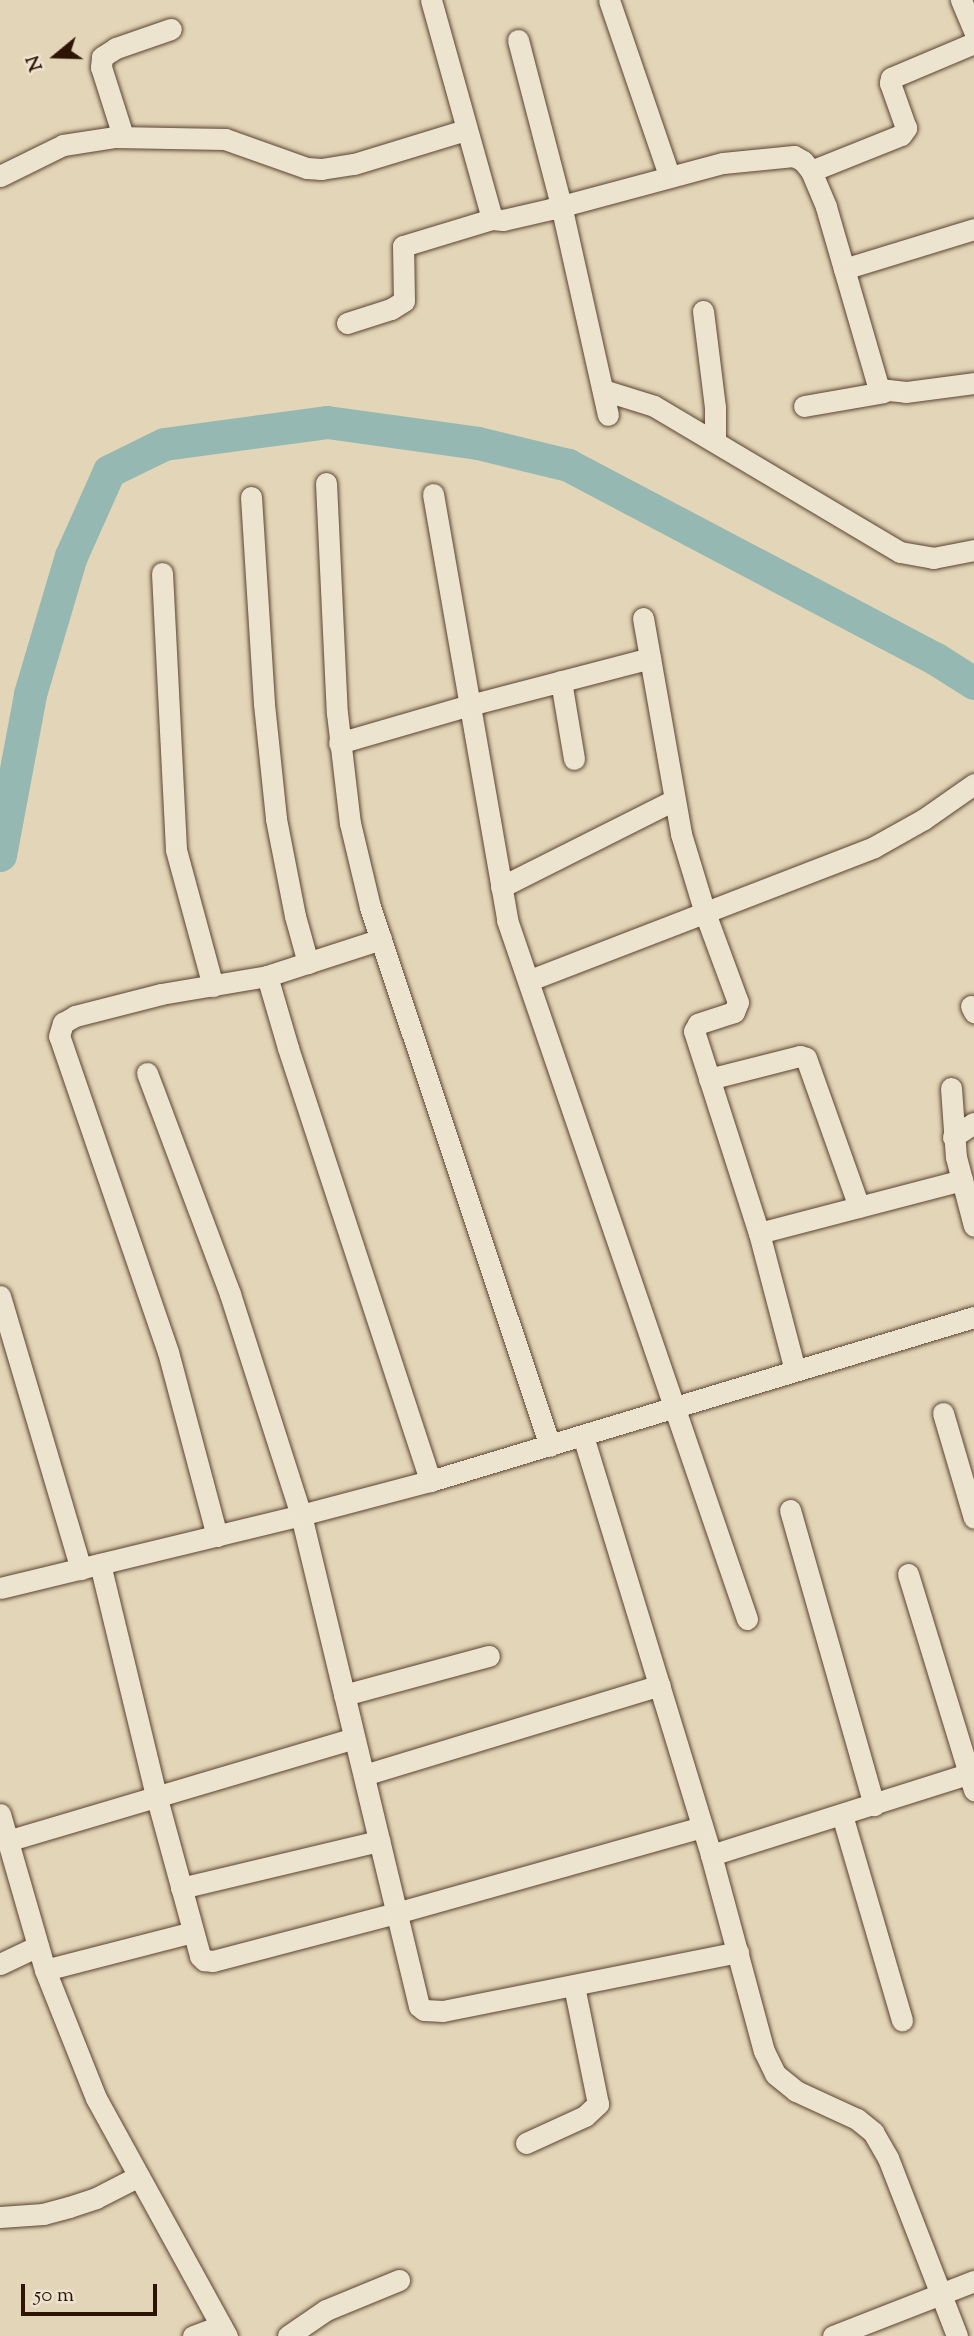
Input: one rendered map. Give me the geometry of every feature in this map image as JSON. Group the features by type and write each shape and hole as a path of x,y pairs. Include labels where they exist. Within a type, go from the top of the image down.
{"street":[{"path":"431,0 465,130 492,219"},
{"path":"609,0 669,175"},
{"path":"961,0 974,31"},
{"path":"123,136 101,67 102,57 116,47 171,29"},
{"path":"517,40 561,205 608,415"},
{"path":"811,171 901,135 906,128 890,83 891,78 974,43"},
{"path":"0,176 63,145 123,136 225,139 307,167 321,169 354,164 465,130"},
{"path":"347,323 391,309 404,301 403,246 492,219 503,220 669,175 723,163 782,156 803,160 811,171 844,269 876,384 884,392"},
{"path":"844,269 974,229"},
{"path":"703,311 715,407 715,440"},
{"path":"804,405 884,392 974,383"},
{"path":"603,390 654,406 900,552 933,558 974,550"},
{"path":"326,483 340,743 350,823 370,906 550,1446"},
{"path":"433,494 507,920 677,1408 747,1619"},
{"path":"251,497 264,704 276,819 295,916 308,963"},
{"path":"162,573 176,850 213,986"},
{"path":"643,618 674,800 705,913 738,1002 734,1012 694,1027 759,1233 795,1370"},
{"path":"340,743 470,705 650,658"},
{"path":"561,681 574,758"},
{"path":"530,980 874,847 924,819 974,784"},
{"path":"501,887 674,800"},
{"path":"217,1536 168,1352 59,1036 63,1023 75,1016 162,994 267,976 381,939"},
{"path":"267,976 288,1048 430,1481"},
{"path":"709,1079 800,1056 806,1058 859,1207"},
{"path":"147,1073 230,1294 301,1516 419,2006 424,2010 443,2011 738,1952"},
{"path":"951,1088 953,1137 974,1226"},
{"path":"953,1137 974,1123"},
{"path":"759,1233 961,1180"},
{"path":"0,1296 90,1567 200,1955 213,1961 702,1828"},
{"path":"0,1588 301,1516 430,1481 974,1317"},
{"path":"943,1413 974,1518"},
{"path":"583,1436 711,1855 764,2051 775,2074 796,2091 857,2119 873,2132 888,2158 957,2336"},
{"path":"790,1510 874,1805"},
{"path":"711,1855 972,1778 908,1574"},
{"path":"344,1695 489,1656"},
{"path":"364,1775 660,1685"},
{"path":"7,1841 354,1738"},
{"path":"0,1814 44,1970 96,2098 224,2331 193,2336"},
{"path":"842,1815 902,2020"},
{"path":"181,1888 379,1841"},
{"path":"44,1970 193,1932"},
{"path":"0,1964 38,1946"},
{"path":"526,2143 585,2116 598,2104 574,1986"},
{"path":"0,2217 43,2214 69,2207 96,2198 139,2176"},
{"path":"288,2336 326,2310 399,2280"},
{"path":"833,2336 974,2281"}],"waterway":[{"path":"0,855 30,694 71,556 109,471 164,444 327,422 478,443 568,465 936,659 974,683"}]}
